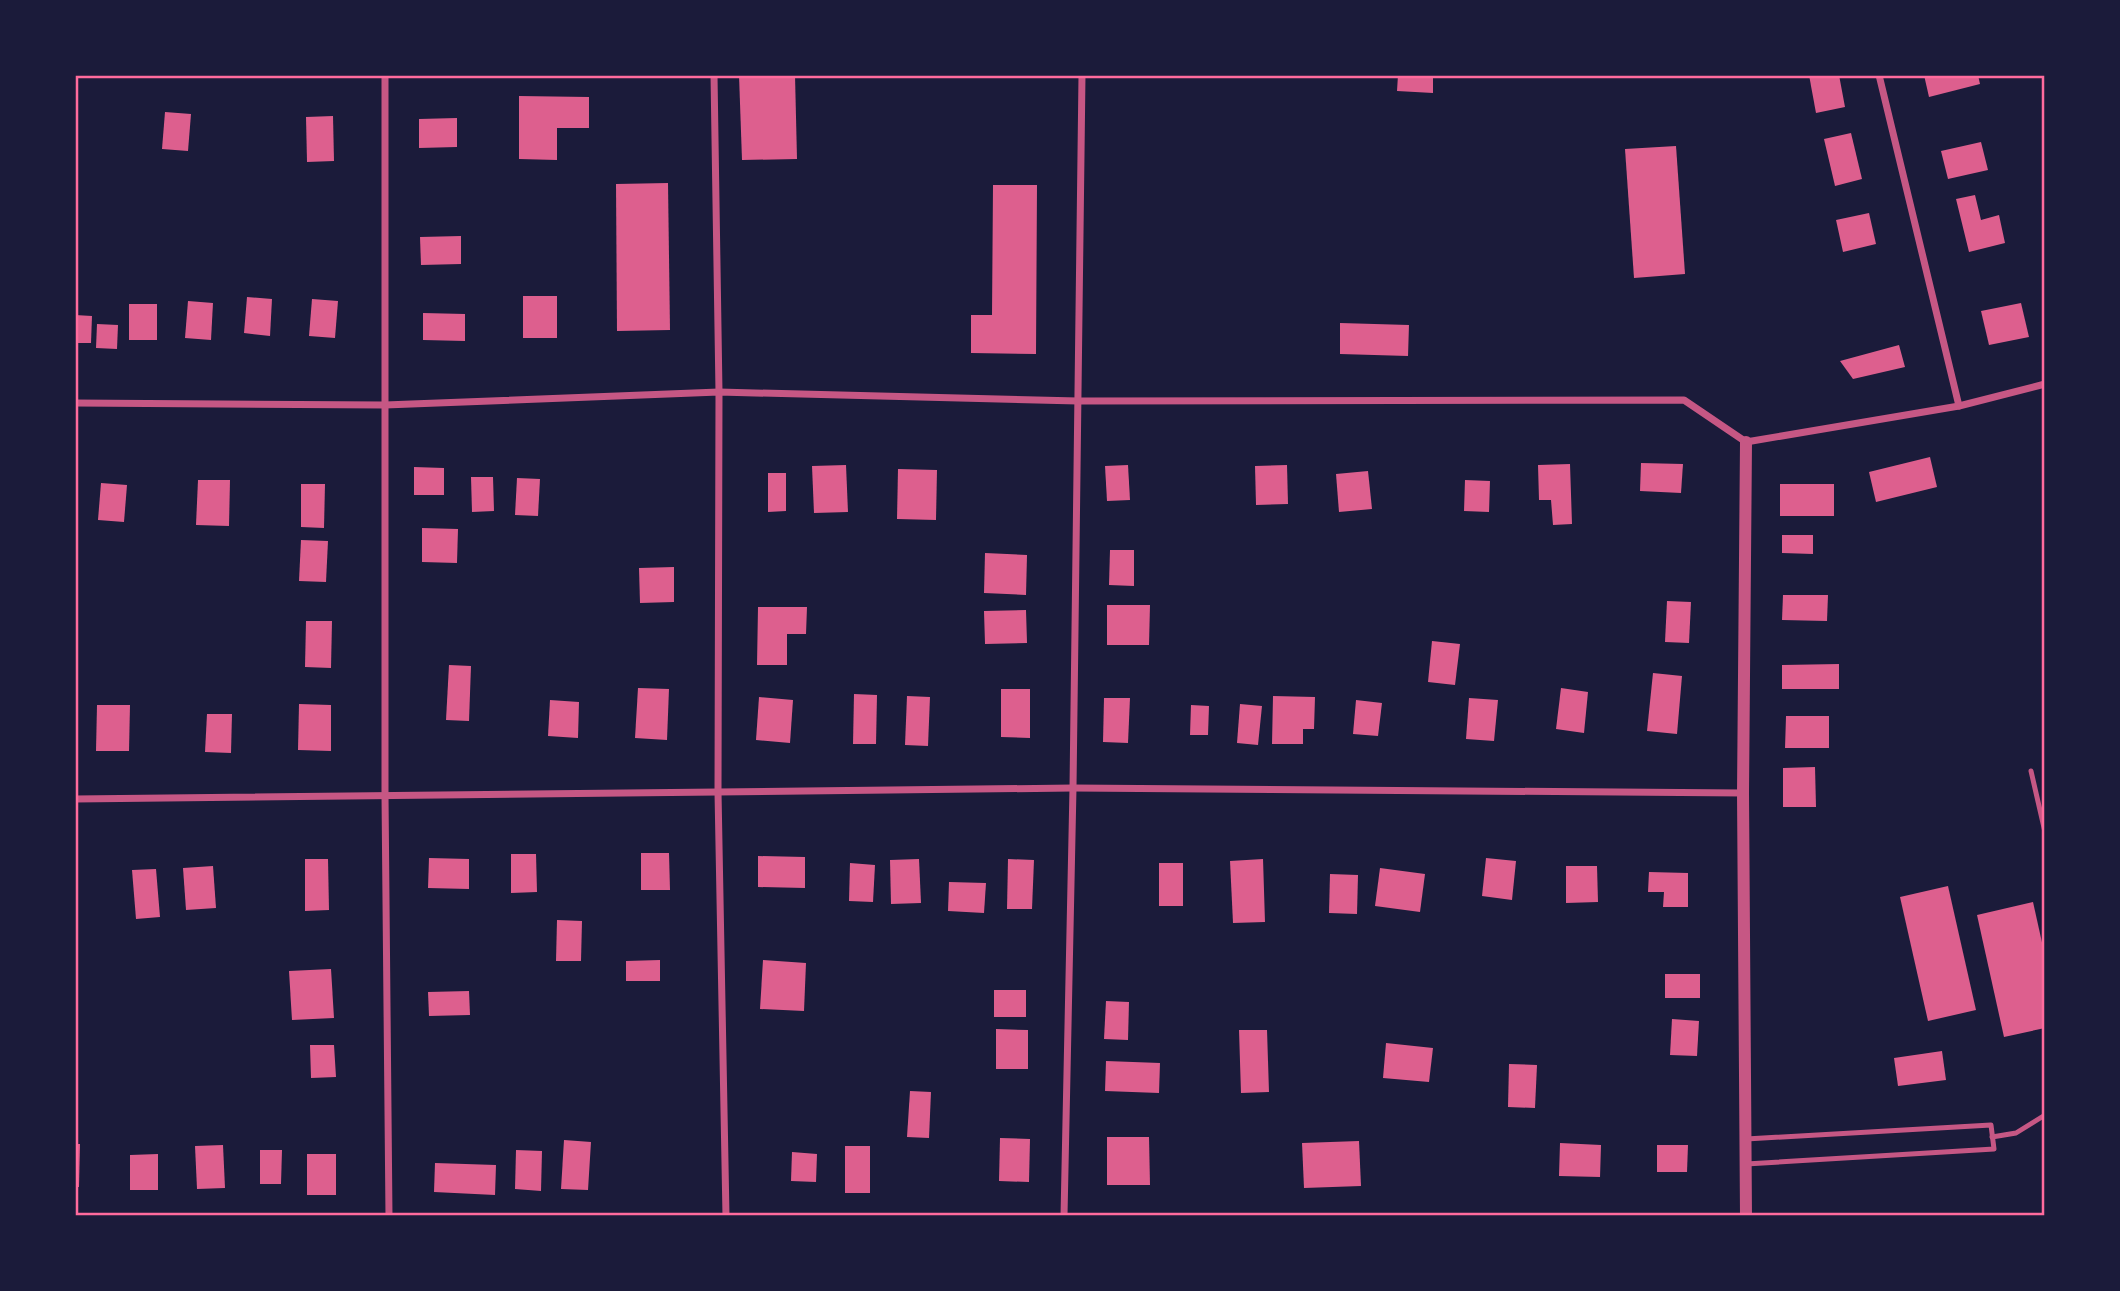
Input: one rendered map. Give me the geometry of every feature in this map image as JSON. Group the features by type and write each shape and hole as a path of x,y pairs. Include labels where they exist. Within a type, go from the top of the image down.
{"street":[{"path":"385,75 385,795 389,1216"},
{"path":"714,75 719,392 718,792 726,1216"},
{"path":"1064,1216 1073,788 1082,75"},
{"path":"1878,75 1959,406"},
{"path":"75,403 385,405 719,392 1078,401 1684,400 1746,442 1959,406 2045,384"},
{"path":"1746,442 1743,793 1746,1216"},
{"path":"75,799 1073,788 1743,793"}],"lane":[{"path":"2031,771 2045,832"},
{"path":"1992,1137 2016,1133 2045,1115"},
{"path":"1745,1139 1991,1125 1994,1149 1746,1164"}],"building":[{"path":"739,75 795,75 797,159 742,160"},
{"path":"1398,75 1433,75 1433,93 1397,91"},
{"path":"1809,75 1839,75 1845,107 1816,113"},
{"path":"1924,75 1978,75 1980,84 1929,97"},
{"path":"519,96 589,97 589,128 557,128 557,160 519,159"},
{"path":"165,112 191,114 188,151 162,149"},
{"path":"333,116 334,161 307,162 306,117"},
{"path":"457,118 457,147 419,148 419,119"},
{"path":"1851,133 1862,179 1835,186 1824,139"},
{"path":"1981,142 1988,170 1948,179 1941,151"},
{"path":"1676,146 1685,274 1634,278 1625,149"},
{"path":"668,183 670,330 617,331 616,184"},
{"path":"993,185 1037,185 1036,354 971,353 971,315 992,315"},
{"path":"1975,195 1981,220 1999,215 2005,243 1969,252 1956,199"},
{"path":"1869,213 1876,244 1843,252 1836,220"},
{"path":"461,236 461,264 421,265 420,237"},
{"path":"523,296 557,296 557,338 523,338"},
{"path":"247,297 272,299 270,336 244,333"},
{"path":"312,299 338,301 335,338 309,336"},
{"path":"188,301 213,303 211,340 185,338"},
{"path":"2021,303 2029,337 1989,345 1981,311"},
{"path":"129,304 157,304 157,340 129,340"},
{"path":"423,313 465,314 465,341 423,340"},
{"path":"75,315 92,316 91,343 75,343"},
{"path":"1340,323 1409,325 1408,356 1340,354"},
{"path":"97,324 118,325 117,349 96,348"},
{"path":"1899,345 1905,367 1853,379 1840,361"},
{"path":"1930,457 1937,487 1876,502 1869,472"},
{"path":"1641,463 1683,464 1681,493 1640,491"},
{"path":"1570,464 1572,524 1553,525 1551,500 1539,500 1538,465"},
{"path":"846,465 848,512 814,513 812,466"},
{"path":"1128,465 1130,500 1107,501 1105,466"},
{"path":"1287,465 1288,504 1256,505 1255,466"},
{"path":"414,467 444,468 444,495 414,495"},
{"path":"898,469 937,470 936,520 897,519"},
{"path":"1368,471 1372,509 1339,512 1336,474"},
{"path":"768,473 786,473 786,511 768,512"},
{"path":"471,477 493,477 494,511 472,512"},
{"path":"517,478 540,479 538,516 515,515"},
{"path":"198,480 230,480 229,526 196,525"},
{"path":"1465,480 1490,481 1489,512 1464,511"},
{"path":"101,483 127,485 124,522 98,520"},
{"path":"301,484 325,484 324,528 301,527"},
{"path":"1780,484 1834,484 1834,516 1780,516"},
{"path":"422,528 458,529 457,563 422,562"},
{"path":"1782,535 1813,535 1813,554 1782,553"},
{"path":"301,540 328,541 326,582 299,581"},
{"path":"1110,550 1134,550 1134,586 1109,585"},
{"path":"985,553 1027,555 1026,595 984,593"},
{"path":"674,567 674,602 640,603 639,568"},
{"path":"1783,595 1828,595 1827,621 1782,620"},
{"path":"1667,601 1691,602 1689,643 1665,642"},
{"path":"1107,605 1150,605 1149,645 1107,645"},
{"path":"758,607 807,607 806,634 787,634 787,665 757,665"},
{"path":"1026,610 1027,643 985,644 984,611"},
{"path":"306,621 332,621 331,668 305,667"},
{"path":"1432,641 1460,644 1455,685 1428,682"},
{"path":"1839,664 1839,689 1782,689 1782,665"},
{"path":"449,665 471,666 469,721 446,720"},
{"path":"1653,673 1682,676 1677,734 1647,731"},
{"path":"638,688 669,689 667,740 635,738"},
{"path":"1561,688 1588,692 1584,733 1556,729"},
{"path":"1001,689 1030,689 1030,738 1001,737"},
{"path":"854,694 877,695 876,744 853,744"},
{"path":"907,696 930,697 928,746 905,745"},
{"path":"1273,696 1315,697 1314,729 1303,729 1303,744 1272,744"},
{"path":"759,697 793,700 790,743 756,740"},
{"path":"1104,698 1130,698 1128,743 1103,742"},
{"path":"1469,698 1498,700 1494,741 1466,739"},
{"path":"550,700 579,702 578,738 548,736"},
{"path":"1356,700 1382,703 1378,736 1353,734"},
{"path":"299,704 331,705 331,751 298,750"},
{"path":"1240,704 1262,706 1258,745 1237,743"},
{"path":"97,705 130,705 129,751 96,751"},
{"path":"1191,705 1209,706 1208,735 1190,735"},
{"path":"207,714 232,714 231,753 205,752"},
{"path":"1786,716 1829,716 1829,748 1785,748"},
{"path":"1815,767 1816,807 1783,807 1783,768"},
{"path":"641,853 669,853 670,890 641,890"},
{"path":"511,854 536,854 537,892 511,893"},
{"path":"758,856 805,857 805,888 758,887"},
{"path":"429,858 469,859 469,889 428,888"},
{"path":"1486,858 1516,861 1512,900 1482,896"},
{"path":"305,859 328,859 329,910 305,911"},
{"path":"919,859 921,903 891,904 890,860"},
{"path":"1008,859 1034,860 1032,909 1007,909"},
{"path":"1263,859 1265,922 1233,923 1230,861"},
{"path":"850,863 875,865 873,902 849,901"},
{"path":"1159,863 1183,863 1183,906 1159,906"},
{"path":"213,866 216,908 186,910 183,868"},
{"path":"1566,866 1597,866 1598,902 1566,903"},
{"path":"1380,868 1425,874 1420,912 1375,906"},
{"path":"156,869 160,917 136,919 132,870"},
{"path":"1649,872 1688,873 1688,907 1663,907 1664,892 1648,892"},
{"path":"1330,874 1358,875 1357,914 1329,913"},
{"path":"949,882 986,883 984,913 948,911"},
{"path":"1948,886 1976,1010 1928,1021 1900,897"},
{"path":"2033,902 2045,956 2045,1028 2004,1037 1977,915"},
{"path":"557,920 582,921 581,961 556,961"},
{"path":"660,960 660,981 626,981 626,961"},
{"path":"763,960 806,963 804,1011 760,1009"},
{"path":"331,969 334,1018 292,1020 289,971"},
{"path":"1665,974 1700,974 1700,998 1665,998"},
{"path":"994,990 1026,990 1026,1017 994,1017"},
{"path":"469,991 470,1015 429,1016 428,992"},
{"path":"1106,1001 1129,1002 1128,1040 1104,1039"},
{"path":"1672,1019 1699,1021 1697,1056 1670,1055"},
{"path":"996,1029 1028,1030 1028,1069 996,1069"},
{"path":"1239,1030 1267,1030 1269,1092 1241,1093"},
{"path":"1386,1043 1433,1048 1429,1082 1383,1078"},
{"path":"310,1045 334,1045 336,1077 311,1078"},
{"path":"1942,1051 1946,1080 1898,1086 1894,1058"},
{"path":"1106,1061 1160,1063 1159,1093 1105,1091"},
{"path":"1509,1064 1537,1065 1535,1108 1508,1107"},
{"path":"910,1091 931,1092 929,1138 907,1137"},
{"path":"1107,1137 1149,1137 1150,1185 1107,1185"},
{"path":"1000,1138 1030,1139 1029,1182 999,1181"},
{"path":"564,1140 591,1142 588,1190 561,1189"},
{"path":"1359,1141 1361,1186 1304,1188 1302,1143"},
{"path":"1560,1143 1601,1145 1600,1177 1559,1176"},
{"path":"75,1144 80,1144 79,1187 75,1187"},
{"path":"223,1145 225,1188 197,1189 195,1146"},
{"path":"1657,1145 1688,1145 1687,1172 1657,1172"},
{"path":"845,1146 870,1146 870,1193 845,1193"},
{"path":"260,1150 282,1150 281,1184 260,1184"},
{"path":"516,1150 542,1151 541,1191 515,1189"},
{"path":"792,1152 817,1154 816,1182 791,1181"},
{"path":"158,1154 158,1190 130,1190 130,1155"},
{"path":"307,1154 336,1154 336,1195 307,1195"},
{"path":"435,1163 496,1165 495,1195 434,1192"}]}
